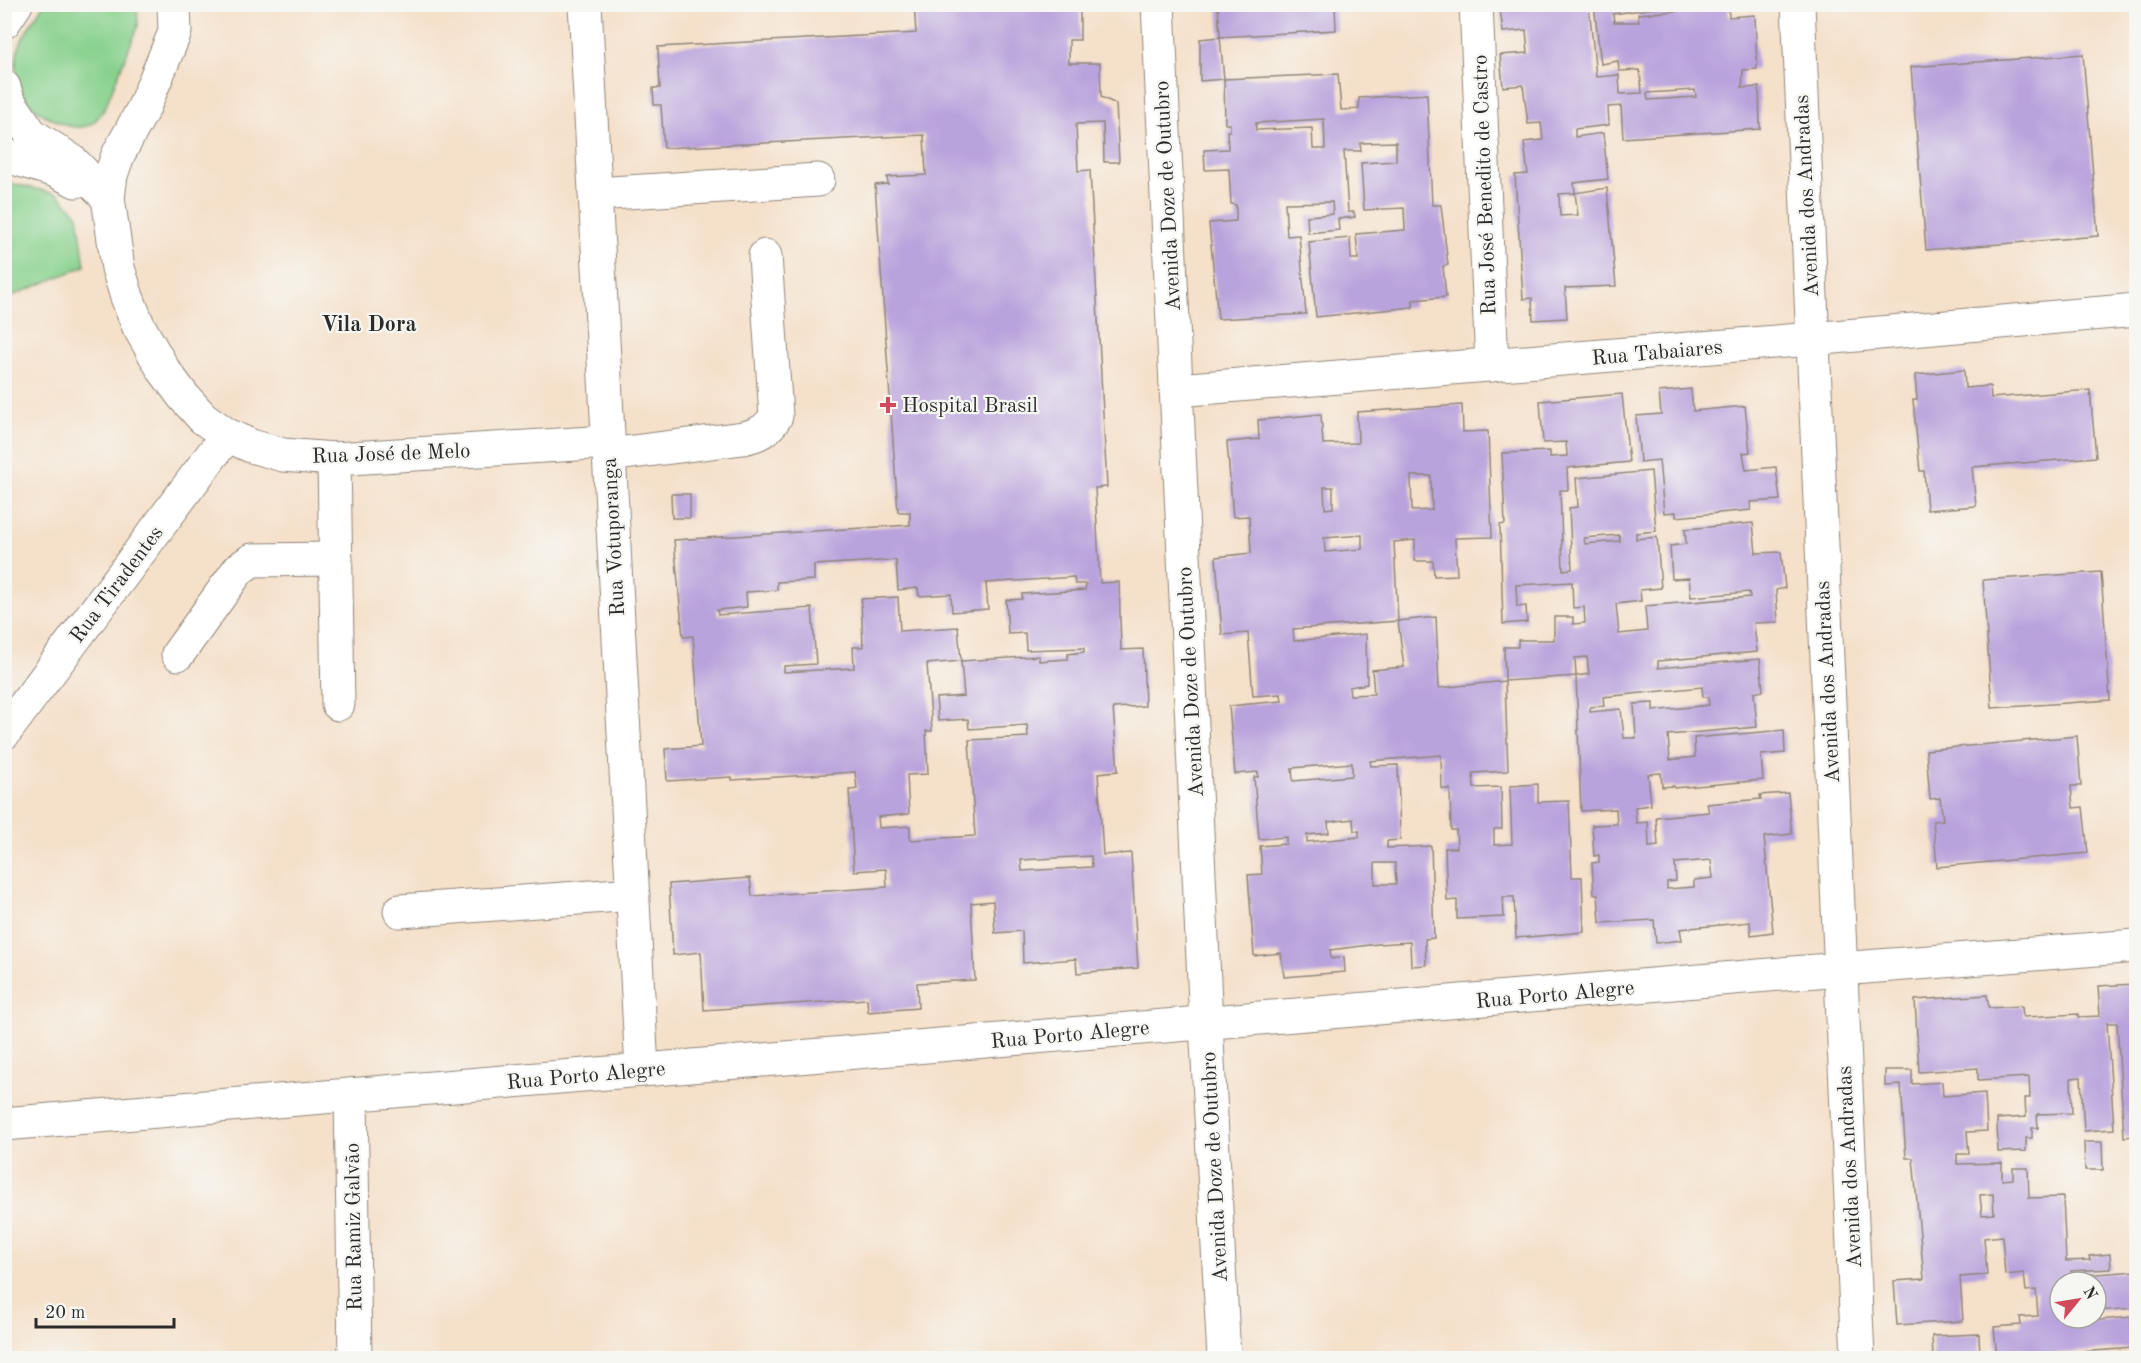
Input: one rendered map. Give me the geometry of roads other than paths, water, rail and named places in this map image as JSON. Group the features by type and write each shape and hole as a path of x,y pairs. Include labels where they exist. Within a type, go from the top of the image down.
{"street":[{"path":"4,22 16,4"},
{"name":"Rua José de Melo","path":"174,4 175,32 144,107 118,155 111,175 108,198 118,268 127,297 150,349 183,396 203,418 227,435 251,446 283,455 334,459 609,448 758,435 771,426 776,416 765,256"},
{"name":"Rua Votuporanga","path":"585,4 642,1070"},
{"name":"Avenida Doze de Outubro","path":"1158,4 1224,1359"},
{"name":"Rua José Benedito de Castro","path":"1476,4 1492,365"},
{"name":"Avenida dos Andradas","path":"1798,4 1858,1359"},
{"path":"4,87 8,100 31,134 72,161 108,198"},
{"path":"4,155 56,171 108,198"},
{"path":"595,194 818,180"},
{"name":"Rua Tabaiares","path":"1176,390 1812,339 2136,310"},
{"name":"Rua Tiradentes","path":"4,733 227,435"},
{"path":"334,459 338,704"},
{"path":"178,654 239,569 252,560 336,559"},
{"path":"400,911 633,894"},
{"name":"Rua Porto Alegre","path":"4,1124 2136,946"},
{"name":"Rua Ramiz Galvão","path":"351,1095 355,1359"}],"place":[{"name":"Hospital Brasil","path":"888,405"}],"district":[{"name":"Vila Dora","path":"369,323"}]}
